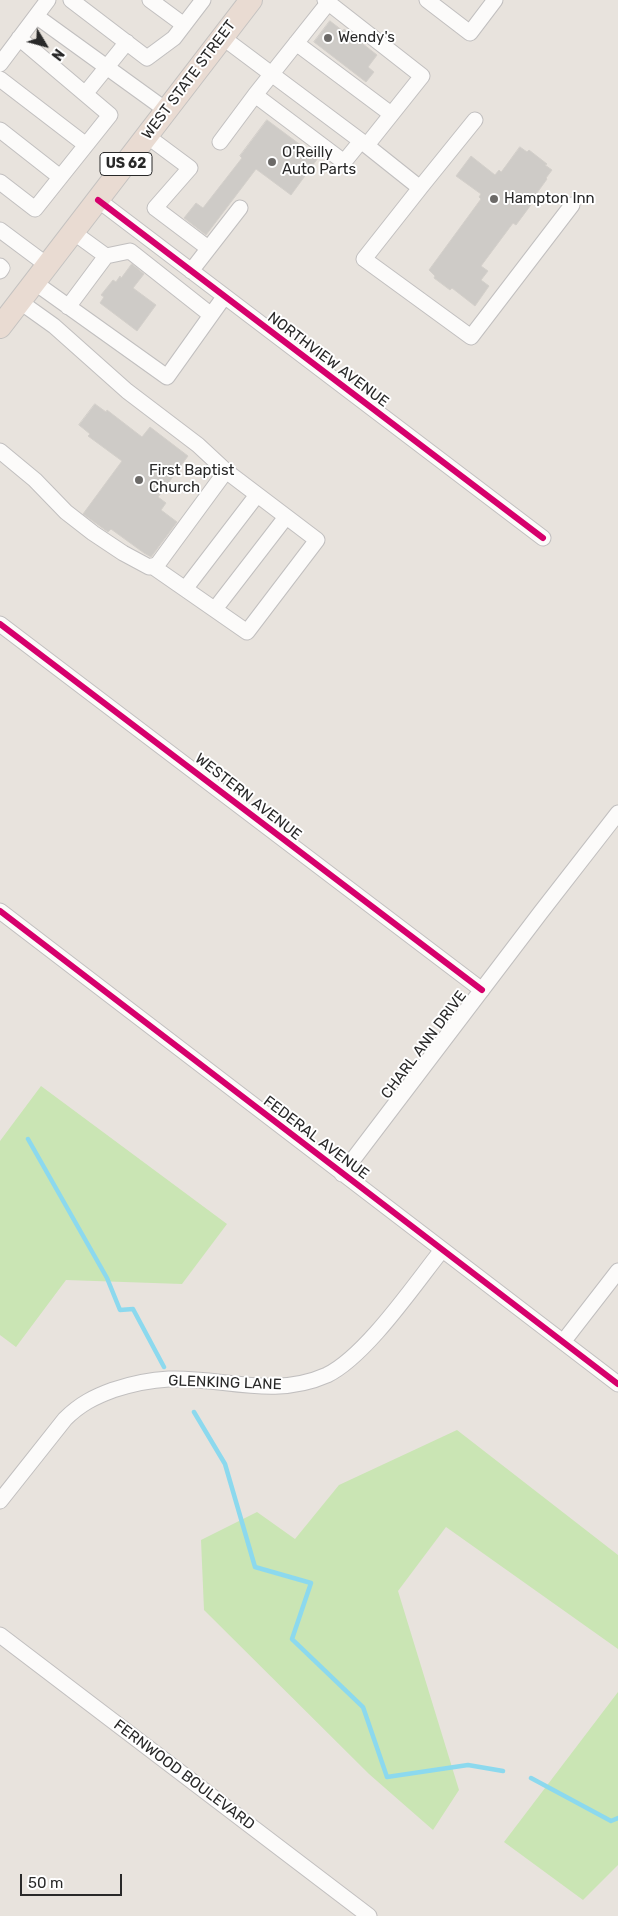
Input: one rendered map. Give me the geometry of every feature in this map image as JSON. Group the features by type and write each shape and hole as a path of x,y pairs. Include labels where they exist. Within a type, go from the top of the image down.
{"highway":[{"name":"WEST STATE STREET","path":"0,327 251,0"}],"street":[{"path":"0,64 48,0"},
{"path":"71,0 148,58 174,38 203,0"},
{"path":"150,0 184,25"},
{"path":"435,2 470,33 495,0"},
{"path":"220,142 255,94 272,75 326,1 422,76 391,114 344,162 255,94"},
{"path":"36,16 166,110"},
{"path":"222,37 364,143 420,188"},
{"path":"0,182 34,209 110,115 19,38"},
{"path":"85,94 108,68 127,42"},
{"path":"296,43 391,114"},
{"path":"0,79 86,145"},
{"path":"475,120 364,259 471,338 572,205"},
{"path":"0,130 60,177"},
{"path":"146,136 190,168 155,208 208,248"},
{"name":"NORTHVIEW AVENUE","path":"98,200 543,538"},
{"path":"190,271 240,208"},
{"path":"0,230 40,273 68,307 167,377 224,297"},
{"path":"73,232 106,256"},
{"path":"68,307 106,256 130,252 211,315"},
{"path":"0,266 2,268 0,271"},
{"path":"20,301 54,326 127,391 198,445 226,472 317,540 247,632 185,589 155,565"},
{"path":"0,451 35,480 73,518 124,553 149,567 155,565 226,472"},
{"path":"185,589 257,495"},
{"path":"215,609 286,517"},
{"name":"WESTERN AVENUE","path":"0,624 482,990"},
{"name":"CHARL ANN DRIVE","path":"342,1174 618,814"},
{"name":"FEDERAL AVENUE","path":"0,911 618,1384"},
{"name":"GLENKING LANE","path":"0,1501 65,1419 90,1399 141,1382 169,1379 240,1386 274,1387 302,1383 328,1374 345,1363 374,1335 442,1250"},
{"path":"563,1342 618,1271"},
{"name":"FERNWOOD BOULEVARD","path":"0,1635 369,1916"}],"green space":[{"path":"41,1086 227,1224 182,1284 66,1280 16,1347 0,1335 0,1141"},
{"path":"457,1430 618,1555 618,1649 446,1527 398,1591 459,1790 433,1830 369,1774 204,1610 201,1540 257,1512 295,1539 339,1485"},
{"path":"618,1692 618,1865 583,1900 504,1842"}],"building":[{"path":"330,21 343,31 344,29 377,55 368,67 374,72 366,82 314,42"},
{"path":"267,120 318,158 291,195 256,169 206,235 184,218 196,203 203,208 242,158 240,156"},
{"path":"520,147 527,152 529,150 552,170 534,197 536,198 516,225 513,223 481,266 488,271 481,280 489,286 475,306 452,288 450,290 434,278 435,276 429,270 481,199 479,197 481,194 456,176 471,156 495,175 499,170 501,172"},
{"path":"132,264 144,274 133,288 156,305 137,331 100,303 104,297 101,295 113,280 116,282 120,276 121,278"},
{"name":"First Baptist Church","path":"95,404 106,412 107,410 142,437 150,427 188,456 158,497 166,503 161,510 177,522 151,557 111,529 108,532 83,514 122,461 88,436 90,434 79,425"}],"waterway":[{"path":"28,1139 107,1278 120,1310 133,1309 164,1367"},
{"path":"194,1412 225,1464 255,1567 311,1583 292,1639 363,1707 387,1777 468,1765 503,1771"},
{"path":"531,1778 611,1821 618,1818"}],"cycle path":[{"path":"98,200 543,538"},
{"path":"0,624 482,990"},
{"path":"0,911 618,1384"}],"place":[{"name":"Wendy's","path":"328,38"},
{"name":"O'Reilly Auto Parts","path":"272,162"},
{"name":"Hampton Inn","path":"494,199"},
{"name":"First Baptist Church","path":"139,480"}]}
